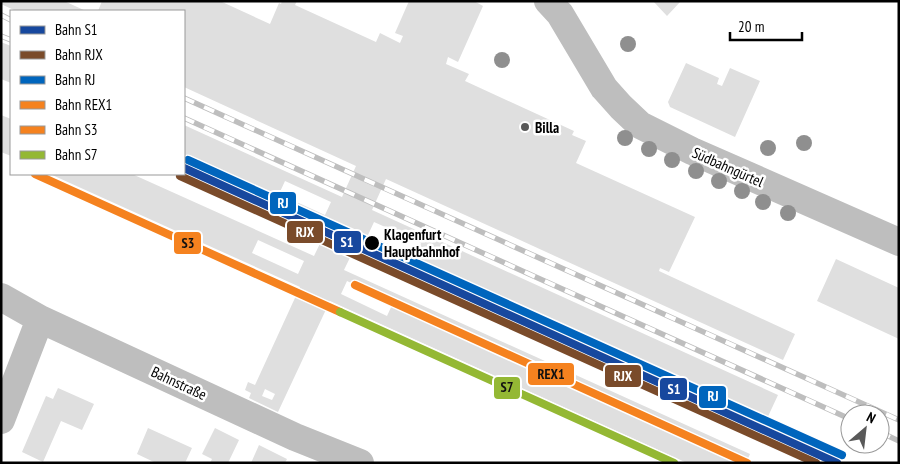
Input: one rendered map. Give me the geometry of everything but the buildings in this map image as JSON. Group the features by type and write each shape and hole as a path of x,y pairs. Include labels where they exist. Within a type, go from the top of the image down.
{"street":[{"name":"Südbahngürtel","path":"548,1 560,14 604,88 640,125 692,151 899,242"},
{"name":"Bahnstraße","path":"1,297 40,319 295,437 360,463"},
{"path":"1,420 40,319"}],"railway":[{"path":"1,15 10,20"},
{"path":"1,36 10,40"},
{"path":"185,98 899,420"},
{"path":"185,118 840,414"},
{"path":"890,437 899,441"}],"rail line":[{"name":"RJ","path":"188,160 842,455"},
{"name":"S1","path":"185,168 837,463"},
{"name":"S3","path":"37,175 340,312"},
{"name":"RJX","path":"180,176 816,463"},
{"name":"REX1","path":"355,285 747,463"},
{"name":"S7","path":"340,312 674,463"}],"place":[{"name":"Billa","path":"525,127"},
{"name":"Klagenfurt Hauptbahnhof","path":"372,243"}]}
